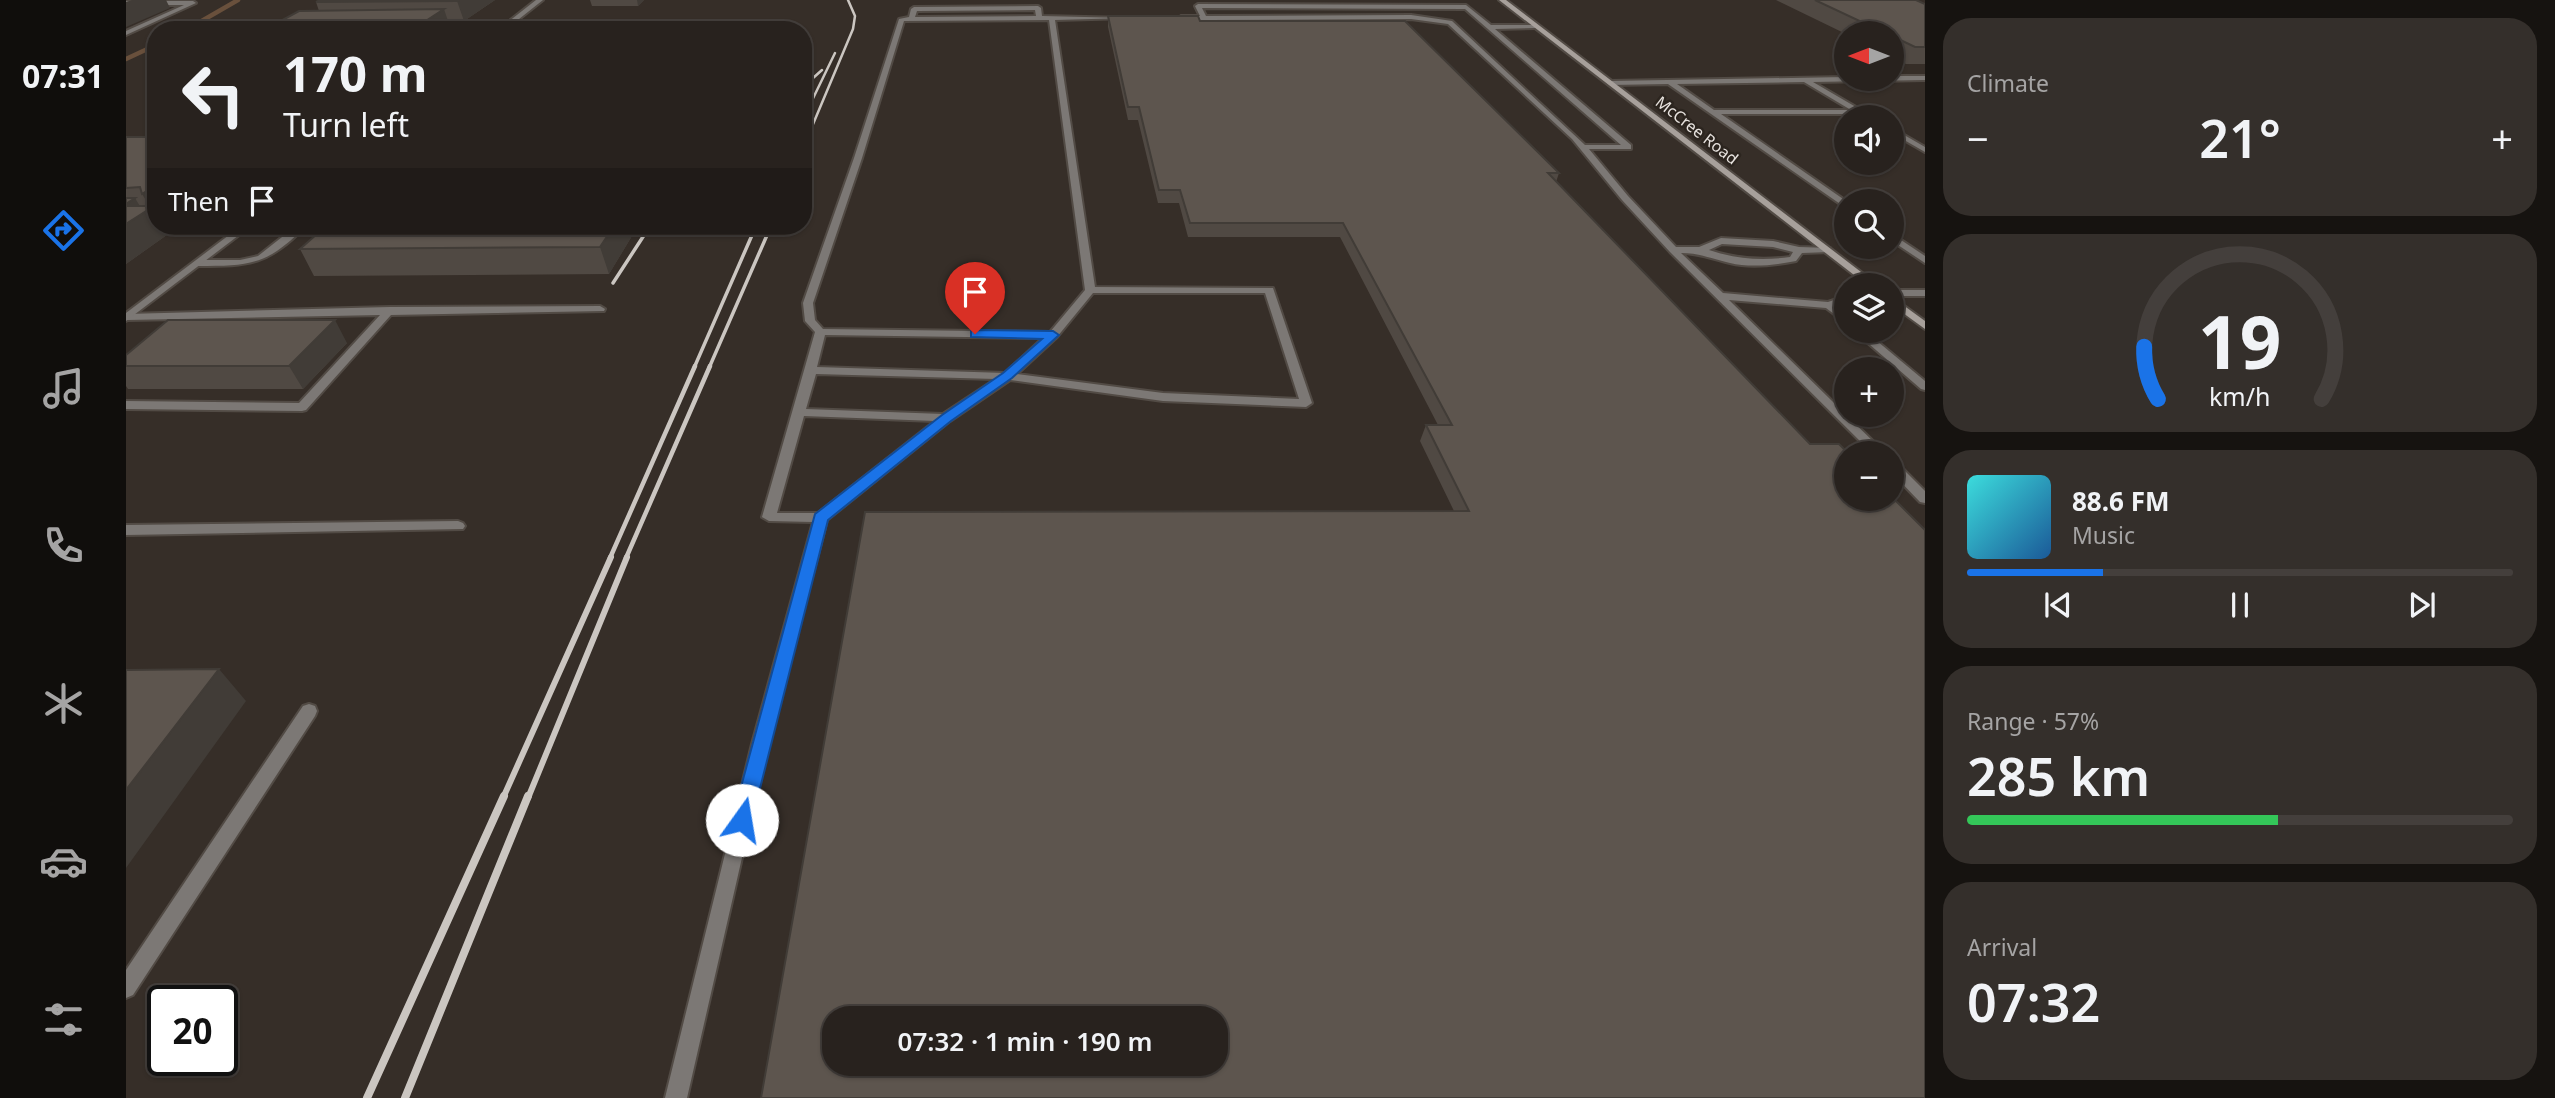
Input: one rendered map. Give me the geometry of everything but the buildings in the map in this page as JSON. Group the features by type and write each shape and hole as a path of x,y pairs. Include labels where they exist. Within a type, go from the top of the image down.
{"main road":[{"name":"McCree Road","path":"1502,0 1857,273"},
{"path":"1904,309 1925,326"}],"street":[{"path":"513,21 540,0"},
{"path":"126,3 193,3 153,21"},
{"path":"1202,18 1198,6 1466,7 1628,147 1584,147"},
{"path":"1163,18 1411,17 1451,22 1584,147 1673,250 1867,441"},
{"path":"676,1098 760,744 821,518 946,418 1008,376 1053,335 1090,289 1052,18"},
{"path":"1053,335 820,332 810,321 807,303 858,158 902,19 1137,18"},
{"path":"126,33 147,24"},
{"path":"1488,27 1536,26"},
{"path":"1610,83 1925,78"},
{"path":"1806,80 1847,105"},
{"path":"1671,83 1834,197"},
{"path":"1713,112 1834,112"},
{"path":"1904,137 1924,149"},
{"path":"126,318 234,235"},
{"path":"198,263 240,263 261,258 290,235"},
{"path":"1700,250 1721,241 1773,244 1799,250 1827,250"},
{"path":"1904,245 1925,260"},
{"path":"1673,250 1700,250 1733,261 1774,262 1793,259 1799,250"},
{"path":"811,370 1008,376 1163,397 1306,403 1269,290 1090,289"},
{"path":"1904,293 1925,293"},
{"path":"1720,296 1834,303"},
{"path":"1829,305 1834,309"},
{"path":"126,318 350,314 390,310 600,309"},
{"path":"126,405 302,407 390,310"},
{"path":"820,332 769,517 821,518"},
{"path":"1873,343 1925,387"},
{"path":"799,412 946,418"},
{"path":"1904,478 1925,499"},
{"path":"126,530 458,526"},
{"path":"126,988 309,711"}],"waterway":[{"path":"202,21 238,0"},
{"path":"126,59 147,49"}],"railway":[{"path":"812,127 853,29 855,16 848,0"},
{"path":"812,100 835,53"},
{"path":"812,79 822,70"},
{"path":"613,283 644,235"},
{"path":"694,368 752,235"},
{"path":"709,368 767,235"},
{"path":"610,558 695,366"},
{"path":"626,558 710,366"},
{"path":"503,798 611,557"},
{"path":"528,798 627,557"},
{"path":"367,1098 504,796"},
{"path":"405,1098 528,796"}],"route":[{"path":"742,820 821,518 946,418 1008,376 1053,335 975,334"}]}
